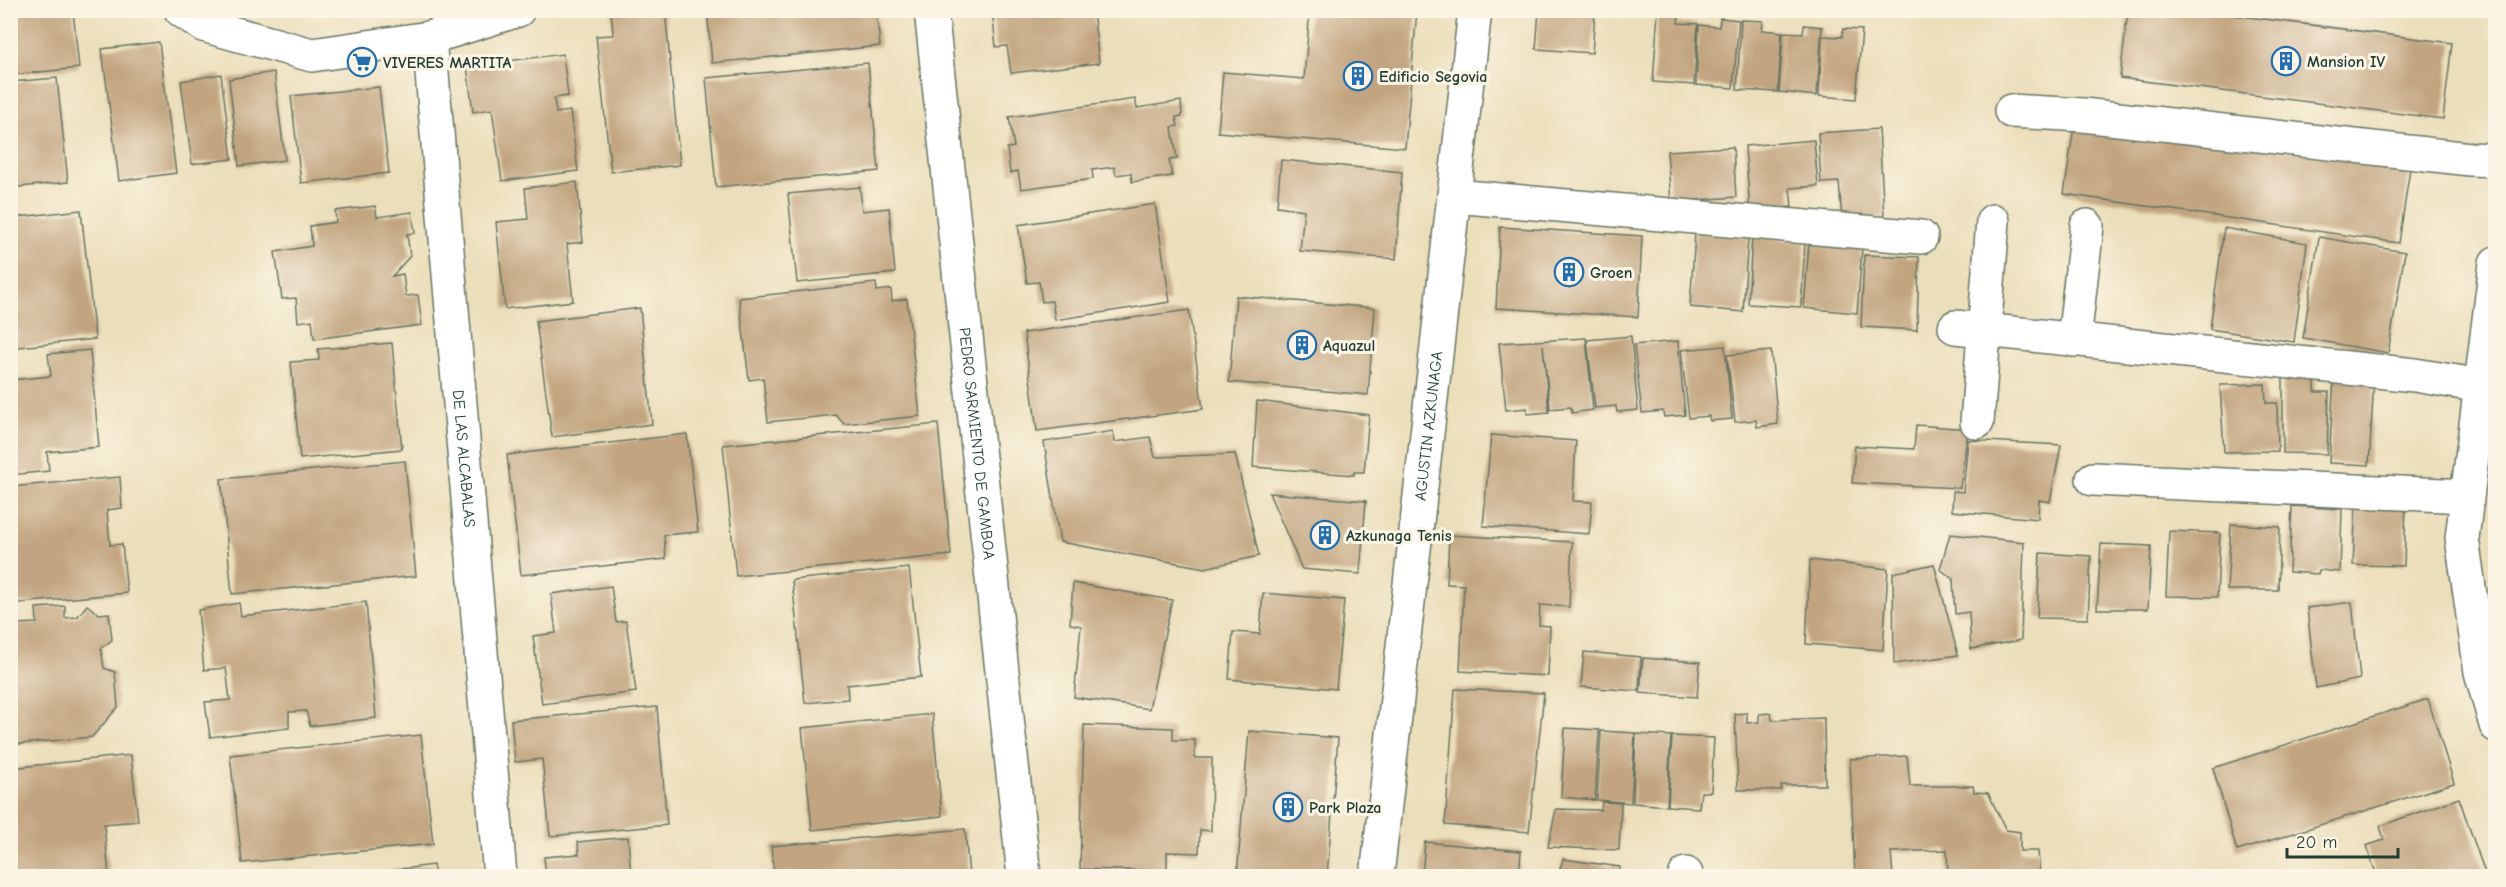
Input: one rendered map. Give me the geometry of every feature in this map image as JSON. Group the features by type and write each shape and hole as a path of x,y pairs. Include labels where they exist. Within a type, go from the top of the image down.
{"street":[{"path":"181,10 203,25 312,55 429,38 518,10"},
{"name":"PEDRO SARMIENTO DE GAMBOA","path":"930,10 1024,876"},
{"name":"AGUSTIN AZKUNAGA","path":"1377,876 1475,10"},
{"name":"DE LAS ALCABALAS","path":"429,38 500,876"},
{"path":"2011,111 2083,115 2469,159 2496,159"},
{"path":"1454,196 1921,237"},
{"path":"1977,422 1970,329 1993,221"},
{"path":"2074,340 2087,226"},
{"path":"2496,263 2481,386 2484,457 2468,496 2462,538 2481,672 2496,725"},
{"path":"1970,329 2415,375 2481,386"},
{"path":"2093,478 2468,496"}],"building":[{"path":"10,10 73,10 79,68 10,75"},
{"path":"611,10 665,10 680,165 611,172 596,36 613,35"},
{"path":"707,10 876,10 880,46 712,63"},
{"path":"992,10 1093,10 1099,63 1011,73 1007,46 996,47"},
{"name":"Edificio Segovia","path":"1310,10 1417,10 1405,148 1218,132 1223,72 1304,79"},
{"path":"1539,10 1595,14 1592,53 1536,49"},
{"name":"Mansion IV","path":"2128,10 2194,10 2452,43 2443,119 2120,78"},
{"path":"1658,12 1679,14 1678,23 1698,24 1694,85 1653,82"},
{"path":"1720,18 1739,20 1733,88 1696,85 1699,25 1719,27"},
{"path":"1741,20 1763,21 1762,30 1782,32 1778,92 1737,90"},
{"path":"1804,25 1822,27 1817,96 1779,92 1783,32 1803,33"},
{"path":"1843,29 1862,30 1856,99 1819,96 1822,36 1842,37"},
{"path":"159,42 176,173 119,181 102,49"},
{"path":"563,54 568,96 554,98 556,113 570,111 578,171 502,181 492,109 473,112 467,66"},
{"path":"868,63 879,171 716,187 706,78"},
{"path":"274,72 285,160 239,166 229,79"},
{"path":"221,74 232,159 192,164 181,81"},
{"path":"57,78 68,182 10,188 10,82"},
{"path":"379,87 389,173 301,183 291,96"},
{"path":"1135,99 1137,108 1181,101 1182,116 1176,117 1178,126 1172,127 1177,159 1169,160 1172,176 1132,182 1131,173 1116,175 1114,167 1092,170 1093,179 1021,189 1018,171 1010,173 1007,148 1014,147 1009,117"},
{"path":"2075,120 2410,168 2399,243 2064,194"},
{"path":"1879,129 1884,217 1842,219 1839,182 1821,183 1818,133"},
{"path":"1814,140 1818,186 1790,188 1792,207 1750,211 1745,146"},
{"path":"1733,147 1736,197 1671,202 1667,151"},
{"path":"1281,160 1402,172 1396,259 1300,251 1304,210 1277,206"},
{"path":"577,182 583,242 567,244 573,301 505,309 496,222 528,219 525,188"},
{"path":"860,187 862,211 889,208 895,273 797,283 788,194"},
{"path":"1155,204 1170,302 1055,320 1052,301 1042,302 1039,282 1027,283 1018,225"},
{"path":"375,206 377,217 412,212 415,233 407,234 410,256 392,276 403,274 406,296 418,295 422,325 314,339 312,320 298,322 296,298 282,299 275,252 312,246 310,226 336,222 335,211"},
{"path":"81,210 95,339 10,348 10,218"},
{"name":"Groen","path":"1500,227 1642,236 1638,317 1496,308"},
{"path":"2224,228 2307,243 2294,342 2210,329"},
{"path":"1695,233 1748,237 1743,312 1690,307"},
{"path":"1752,237 1805,241 1801,307 1748,304"},
{"path":"2319,237 2405,252 2388,353 2303,338"},
{"path":"1809,242 1862,248 1857,313 1804,308"},
{"path":"1864,255 1919,257 1917,330 1861,327"},
{"path":"876,283 877,291 891,289 892,301 907,299 920,416 844,424 836,415 768,422 763,378 749,380 739,298"},
{"name":"Aquazul","path":"1236,296 1375,308 1368,395 1229,382"},
{"path":"640,308 652,424 552,437 536,321"},
{"path":"1189,310 1203,409 1037,431 1024,333"},
{"path":"1631,336 1638,410 1617,412 1616,406 1595,408 1587,340"},
{"path":"1586,338 1593,410 1572,413 1571,407 1550,409 1543,345 1549,412 1527,414 1527,408 1506,410 1499,343"},
{"path":"1678,341 1685,415 1664,417 1663,411 1642,413 1634,345"},
{"path":"392,343 402,449 300,459 291,362 319,360 318,349"},
{"path":"1725,346 1732,419 1710,421 1709,416 1689,418 1681,350"},
{"path":"90,350 99,447 47,452 49,471 10,475 10,380 51,376 48,354"},
{"path":"1771,351 1778,424 1757,427 1756,420 1735,422 1727,355"},
{"path":"2283,375 2315,375 2315,392 2329,392 2327,454 2283,453"},
{"path":"2334,376 2374,379 2369,465 2329,463"},
{"path":"2265,384 2266,403 2277,403 2278,451 2224,452 2220,385"},
{"path":"1257,401 1369,415 1364,472 1354,472 1354,475 1253,467"},
{"path":"938,424 951,555 736,576 723,445"},
{"path":"1916,425 1968,429 1960,488 1852,483 1855,446 1914,449"},
{"path":"1113,431 1115,442 1150,437 1155,457 1235,454 1259,556 1205,568 1060,542 1044,442"},
{"path":"687,434 698,532 664,535 666,559 521,575 507,455"},
{"path":"1491,435 1576,441 1573,501 1592,502 1589,534 1483,526"},
{"path":"1968,440 2061,445 2050,502 2039,500 2038,519 1952,511 1953,491 1963,492"},
{"path":"405,461 416,576 232,594 221,479"},
{"path":"120,477 122,508 107,510 110,545 122,544 127,593 10,604 10,487"},
{"name":"Azkunaga Tenis","path":"1269,493 1366,501 1360,574 1302,569"},
{"path":"2356,500 2406,503 2404,566 2353,565"},
{"path":"2292,506 2342,509 2340,572 2319,570 2318,574 2289,572"},
{"path":"2231,524 2280,527 2278,590 2227,590"},
{"path":"2169,531 2220,533 2217,597 2166,596"},
{"path":"1950,534 2024,542 2021,640 1971,649 1969,612 1955,614 1953,579 1940,569"},
{"path":"1449,535 1572,542 1569,607 1540,605 1539,625 1550,626 1548,676 1460,671 1464,585 1447,584"},
{"path":"2101,544 2151,546 2148,609 2097,609"},
{"path":"2040,553 2091,556 2088,619 2037,618"},
{"path":"1810,560 1888,569 1883,650 1806,644"},
{"path":"1934,564 1958,655 1894,664 1893,573"},
{"path":"909,568 921,677 847,685 848,699 805,703 792,580"},
{"path":"1073,583 1172,600 1149,709 1074,697 1081,626 1070,624"},
{"path":"611,586 616,622 626,621 636,692 542,704 533,636 556,633 551,594"},
{"path":"1263,593 1344,600 1336,689 1229,679 1233,632 1260,634"},
{"path":"366,602 376,718 310,726 306,711 289,712 289,728 210,737 205,702 230,700 226,668 204,670 198,610 239,603 241,616"},
{"path":"2352,602 2360,679 2316,688 2307,608"},
{"path":"87,605 99,614 109,613 112,640 101,648 104,668 115,672 118,707 92,737 10,745 10,614 18,624 37,623 36,608 65,606 65,618 77,617"},
{"path":"1584,652 1641,657 1639,691 1581,687"},
{"path":"1643,658 1700,662 1697,697 1640,693"},
{"path":"1455,689 1544,693 1529,832 1445,825"},
{"path":"2428,699 2454,783 2237,851 2213,768"},
{"path":"657,707 667,825 550,836 542,759 515,762 511,720"},
{"path":"1747,713 1747,723 1759,722 1759,714 1771,713 1772,720 1824,718 1825,785 1781,785 1781,790 1738,790 1735,714"},
{"path":"932,714 942,816 812,830 802,728"},
{"path":"1084,725 1173,728 1173,740 1195,740 1195,758 1212,758 1211,831 1200,830 1199,853 1167,852 1167,871 1080,869"},
{"path":"1565,728 1599,730 1595,800 1561,797"},
{"name":"Park Plaza","path":"1249,731 1338,738 1327,876 1237,876"},
{"path":"1601,731 1635,733 1631,803 1597,800"},
{"path":"1636,734 1671,736 1667,806 1633,803"},
{"path":"421,735 433,844 242,863 230,755"},
{"path":"1672,736 1714,738 1711,792 1701,792 1699,808 1668,806"},
{"path":"131,755 138,821 104,824 109,876 10,876 10,811 15,811 11,768"},
{"path":"1907,756 1910,786 1973,786 1974,792 1988,793 2006,830 2020,832 2020,851 2038,851 2040,876 1948,876 1947,850 1891,852 1893,876 1855,876 1850,759"},
{"path":"2459,798 2486,876 2377,876 2366,846 2384,840 2380,826"},
{"path":"1602,802 1621,803 1619,850 1548,847 1556,809 1601,810"},
{"path":"965,829 969,876 774,876 771,846"},
{"path":"628,837 631,876 546,876 544,857 579,854 578,842"},
{"path":"1425,842 1521,851 1519,876 1422,876"},
{"path":"1563,859 1620,867 1618,876 1558,876"},
{"path":"433,865 435,876 354,875"}],"place":[{"name":"Mansion IV","path":"2286,61"},
{"name":"VIVERES MARTITA","path":"362,62"},
{"name":"Edificio Segovia","path":"1358,76"},
{"name":"Groen","path":"1569,272"},
{"name":"Aquazul","path":"1302,345"},
{"name":"Azkunaga Tenis","path":"1325,535"},
{"name":"Park Plaza","path":"1288,807"}]}
